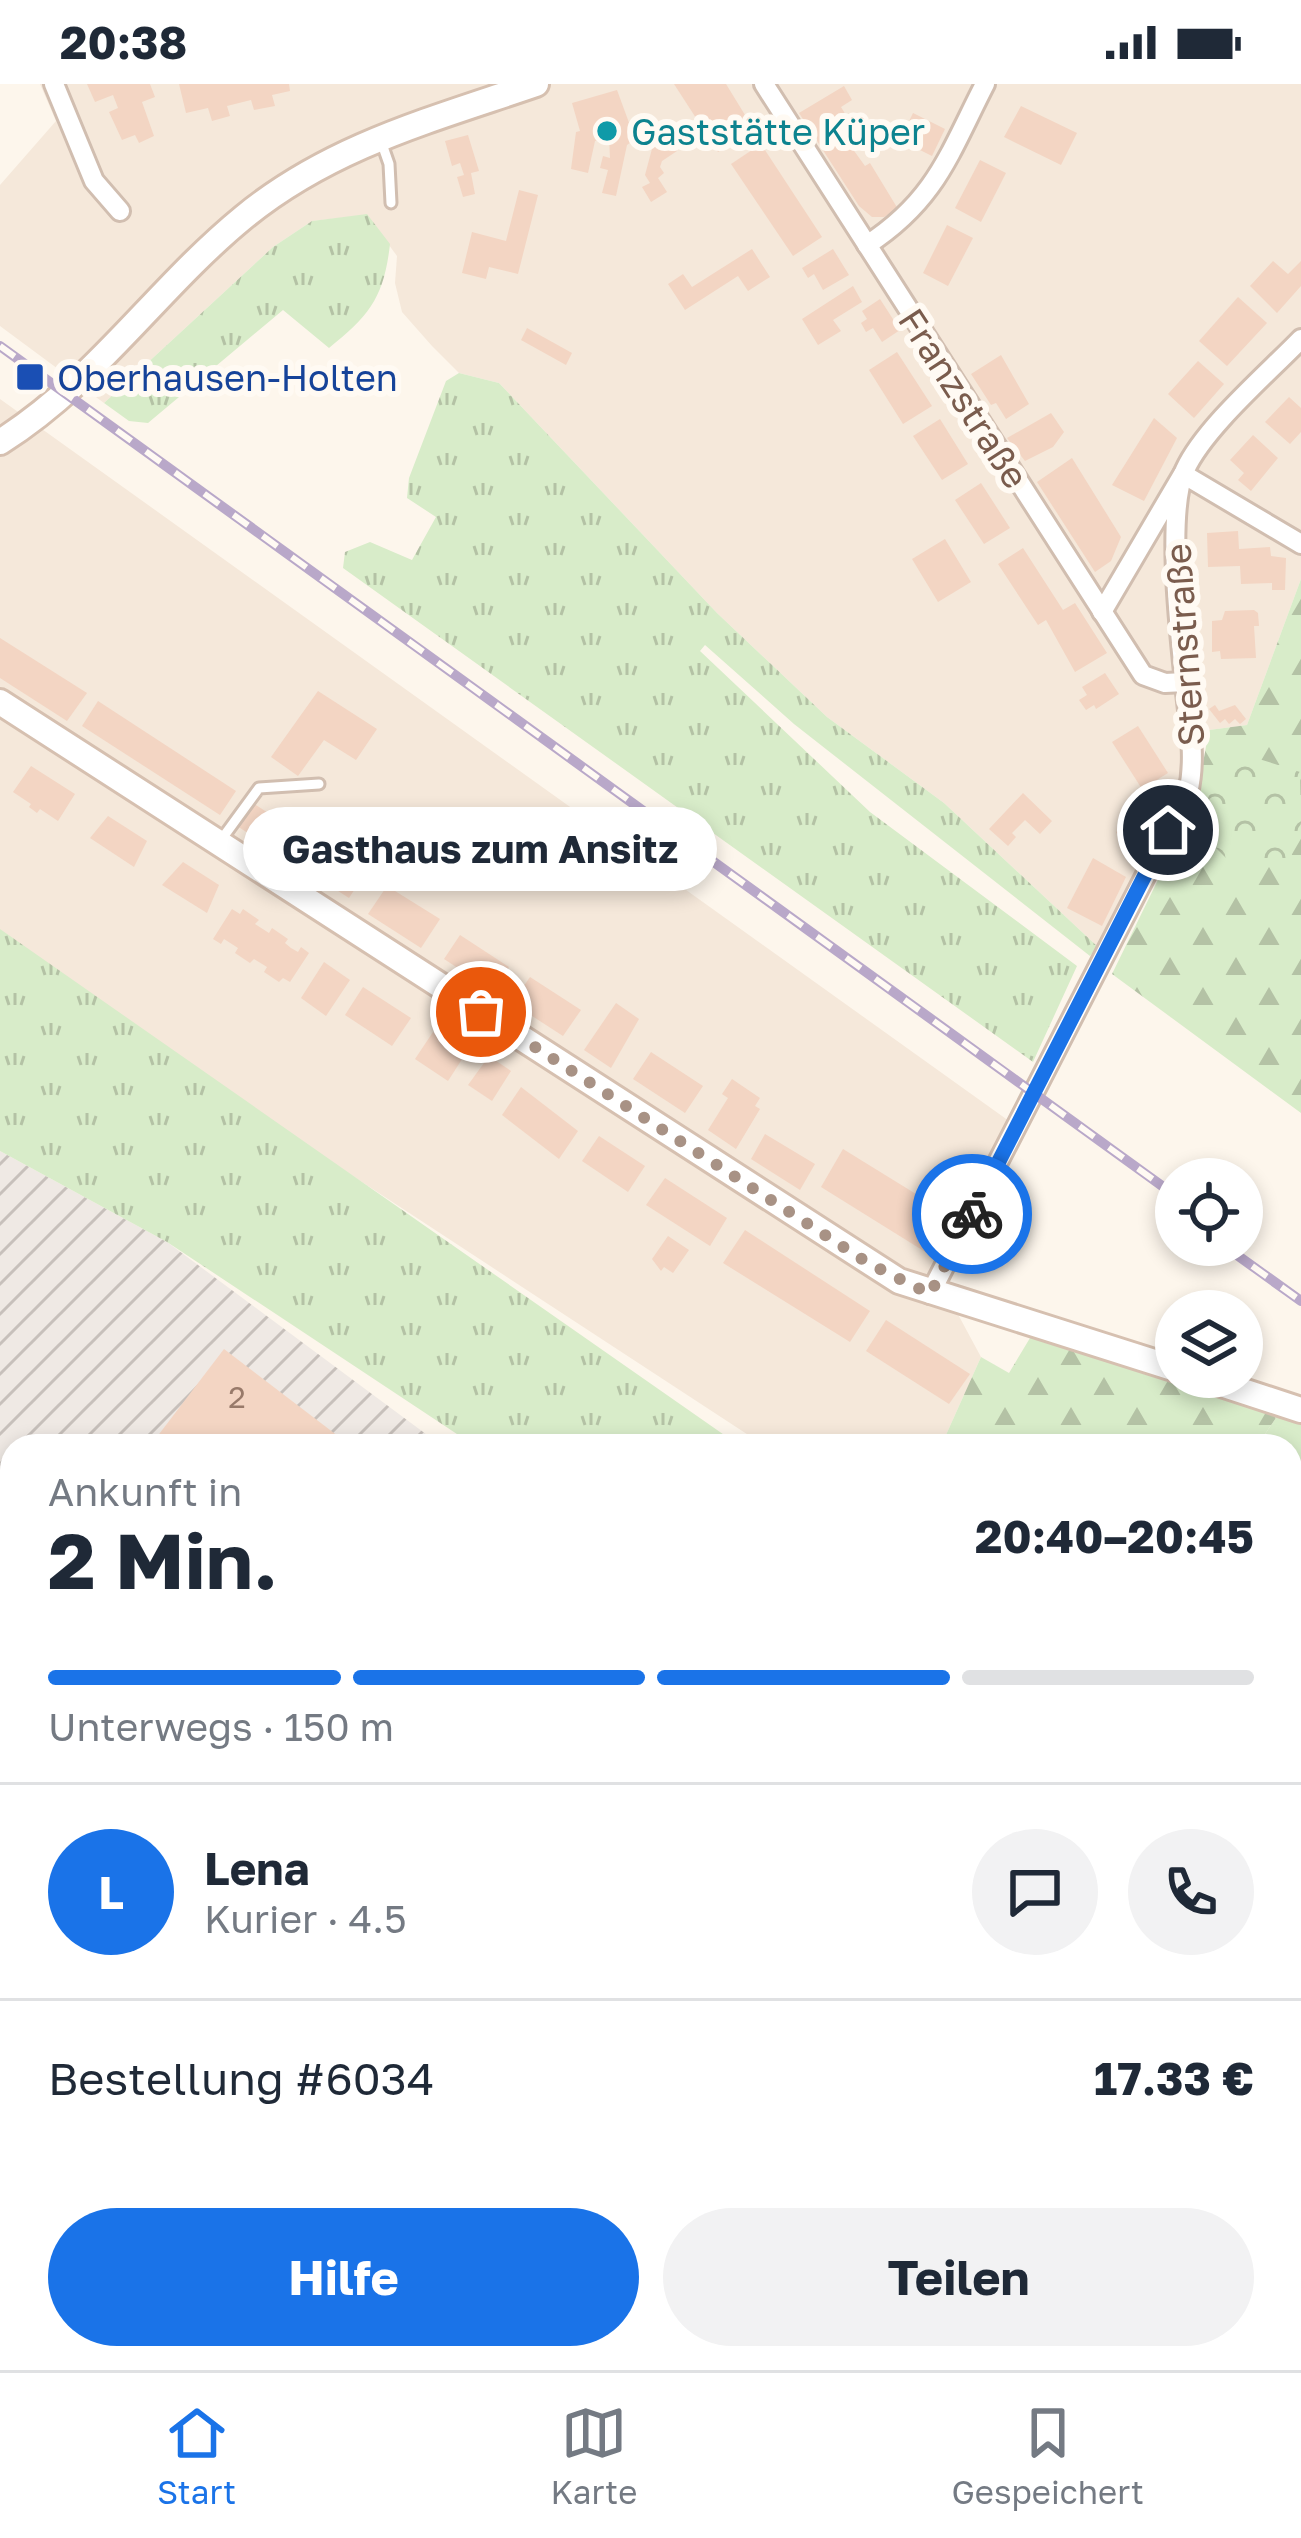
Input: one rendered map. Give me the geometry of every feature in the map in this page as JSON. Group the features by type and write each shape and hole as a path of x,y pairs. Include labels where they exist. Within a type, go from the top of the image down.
{"main road":[{"path":"0,442 88,374 178,277 244,217 324,163 380,136 536,84"},
{"path":"0,702 868,1263 930,1294 1029,1320 1155,1362"},
{"path":"1263,1398 1301,1410"}],"street":[{"path":"54,84 94,181 120,212"},
{"name":"Franzstraße","path":"764,84 1144,675 1165,683 1184,682"},
{"path":"867,245 923,200 986,84"},
{"path":"1102,612 1198,448 1301,339"},
{"path":"1183,474 1301,544"},
{"name":"Sternstraße","path":"930,1294 1188,793 1193,746 1184,682 1176,524 1183,474"}],"lane":[{"path":"380,136 389,164 391,203"},
{"path":"218,844 259,788 320,784"}],"shaded area":[{"path":"40,84 1301,84 1301,579 1247,725 1209,730 1098,947 944,803 827,717 717,613 499,383 459,373 432,346 402,312 395,283 397,256 367,215 312,221 273,247 104,403 0,326 0,185 56,121"},
{"path":"0,399 1009,1121 933,1268 981,1357 946,1434 747,1434 0,945"},
{"path":"0,1151 167,1242 426,1434 0,1434"}],"green space":[{"path":"367,214 390,244 384,278 365,315 329,348 283,310 148,423 129,421 104,403 273,247 312,221"},
{"path":"459,373 499,383 717,613 827,717 944,803 1098,947 1090,956 794,724 705,645 700,651 870,812 1077,966 1033,1062 343,568 345,552 370,542 412,560 436,517 407,498 409,478 446,381"},
{"path":"1301,579 1301,1113 1112,974 1196,802 1209,730 1247,725"},
{"path":"1259,759 1300,772 1301,823 1291,857 1236,868 1200,832 1203,816 1216,785"},
{"path":"0,929 723,1434 457,1434 167,1242 0,1151"},
{"path":"1030,1338 1061,1342 1155,1372 1155,1398 1236,1398 1280,1412 1265,1434 946,1434 981,1357 1009,1373"},
{"path":"1280,1412 1301,1420 1301,1434 1265,1434"}],"building":[{"path":"87,84 150,84 155,97 142,102 154,136 139,143 135,135 122,140 109,112 118,108 113,95 95,102"},
{"path":"179,84 289,84 290,91 272,95 275,106 254,110 251,100 227,106 230,116 212,121 208,108 186,113"},
{"path":"674,84 726,84 753,128 718,152"},
{"path":"844,86 852,100 841,107 858,135 852,148 865,166 870,163 898,209 884,217 872,217 859,206 799,113"},
{"name":"Gaststätte Küper","path":"617,90 635,139 627,145 616,196 602,193 608,170 600,168 603,156 610,158 609,137 595,141 588,173 571,169 576,132 580,131 572,103"},
{"path":"1021,106 1077,133 1061,165 1004,137"},
{"path":"913,113 945,129 932,156 900,140"},
{"path":"468,135 479,171 471,173 475,194 463,197 457,177 464,175 460,163 452,166 445,141"},
{"path":"668,136 677,151 660,167 664,173 658,178 667,192 651,202 642,187 650,183 645,175 653,145"},
{"path":"761,144 822,237 793,256 731,164"},
{"path":"980,160 1006,173 981,222 955,208"},
{"path":"519,190 538,195 518,274 489,267 486,279 462,273 472,232 506,241"},
{"path":"947,225 973,238 948,286 923,273"},
{"path":"752,249 770,277 748,291 738,276 685,310 668,284 683,274 692,287"},
{"path":"833,249 849,275 823,290 814,274 808,278 802,268"},
{"path":"1273,261 1288,274 1301,261 1301,286 1277,313 1250,286"},
{"path":"853,286 862,302 833,320 841,331 818,345 802,319"},
{"path":"1238,297 1267,323 1227,366 1199,341"},
{"path":"880,299 900,330 882,342 873,328 866,332 861,323 867,319 862,311"},
{"path":"527,328 572,353 566,365 521,340"},
{"path":"897,352 932,406 903,424 869,370"},
{"path":"1001,355 1029,404 1006,419 971,374"},
{"path":"1198,361 1224,384 1194,418 1168,394"},
{"path":"1289,397 1301,408 1301,432 1290,444 1265,422"},
{"path":"1051,413 1064,432 1053,447 1025,461 1007,438"},
{"path":"1154,418 1177,438 1144,501 1112,485"},
{"path":"940,419 968,464 942,480 913,436"},
{"path":"1253,435 1278,458 1251,491 1238,480 1244,473 1230,460"},
{"path":"1072,458 1121,537 1111,561 1095,572 1037,482"},
{"path":"981,483 1010,528 984,544 955,500"},
{"path":"1238,531 1239,549 1270,547 1271,556 1286,558 1285,590 1272,590 1272,583 1241,584 1240,566 1208,567 1207,533"},
{"path":"945,539 971,582 938,602 912,559"},
{"path":"1023,548 1063,610 1075,603 1107,653 1075,672 1046,620 1038,625 998,564"},
{"path":"1254,610 1259,626 1254,626 1256,658 1221,659 1220,651 1212,652 1212,621 1222,620 1225,611"},
{"path":"0,638 87,693 67,721 0,678"},
{"path":"1105,673 1119,694 1086,710 1079,700 1087,695 1082,687"},
{"path":"318,691 377,729 356,760 324,740 298,776 271,757"},
{"path":"98,701 236,791 220,815 82,726"},
{"path":"1215,705 1219,711 1235,705 1246,719 1240,724 1235,719 1220,723 1209,709"},
{"path":"1138,726 1168,773 1142,789 1112,742"},
{"path":"31,766 75,794 58,821 40,809 37,813 13,792"},
{"path":"1023,793 1052,821 1040,834 1025,820 1012,833 1016,837 1008,846 989,829"},
{"path":"253,803 364,875 349,898 237,826"},
{"path":"1128,810 1153,822 1142,844 1116,833"},
{"path":"108,816 147,841 134,867 90,838"},
{"path":"1093,858 1126,877 1102,926 1067,908"},
{"path":"183,862 219,885 207,913 162,885"},
{"path":"387,886 440,919 421,948 368,914"},
{"path":"232,909 240,914 243,909 259,920 255,924 288,939 285,943 291,948 298,952 301,947 309,953 290,982 283,978 279,982 264,972 267,967 254,959 250,963 224,939 221,944 213,939"},
{"path":"460,935 509,967 493,991 444,959"},
{"path":"324,962 350,980 326,1016 301,998"},
{"path":"530,977 581,1010 563,1036 512,1003"},
{"path":"363,987 411,1018 392,1046 345,1015"},
{"path":"616,1003 639,1019 611,1068 584,1050"},
{"path":"433,1032 466,1053 448,1081 415,1059"},
{"path":"651,1052 703,1086 685,1113 633,1079"},
{"path":"489,1056 511,1071 492,1101 468,1085"},
{"path":"732,1079 760,1098 755,1106 760,1109 736,1149 708,1130 728,1098 722,1094"},
{"path":"521,1087 578,1131 559,1159 502,1115"},
{"path":"765,1134 815,1164 800,1190 751,1159"},
{"path":"599,1136 645,1166 628,1192 582,1161"},
{"path":"843,1149 950,1215 927,1253 821,1187"},
{"path":"665,1178 727,1218 710,1246 646,1205"},
{"path":"745,1230 870,1311 850,1342 723,1263"},
{"path":"668,1236 689,1250 673,1273 664,1267 661,1271 652,1259"},
{"path":"886,1320 970,1374 949,1404 866,1351"},
{"path":"224,1349 335,1434 159,1434"}],"railway":[{"path":"0,346 1155,1181"},
{"path":"1252,1266 1301,1301"}],"way so far":[{"path":"481,1012 868,1263 930,1294 972,1214"}],"place":[{"name":"Gaststätte Küper","path":"607,131"},
{"name":"Oberhausen-Holten","path":"30,377"},
{"name":"Gasthaus zum Ansitz","path":"481,1012"}],"route":[{"path":"972,1214 1168,830"}]}
